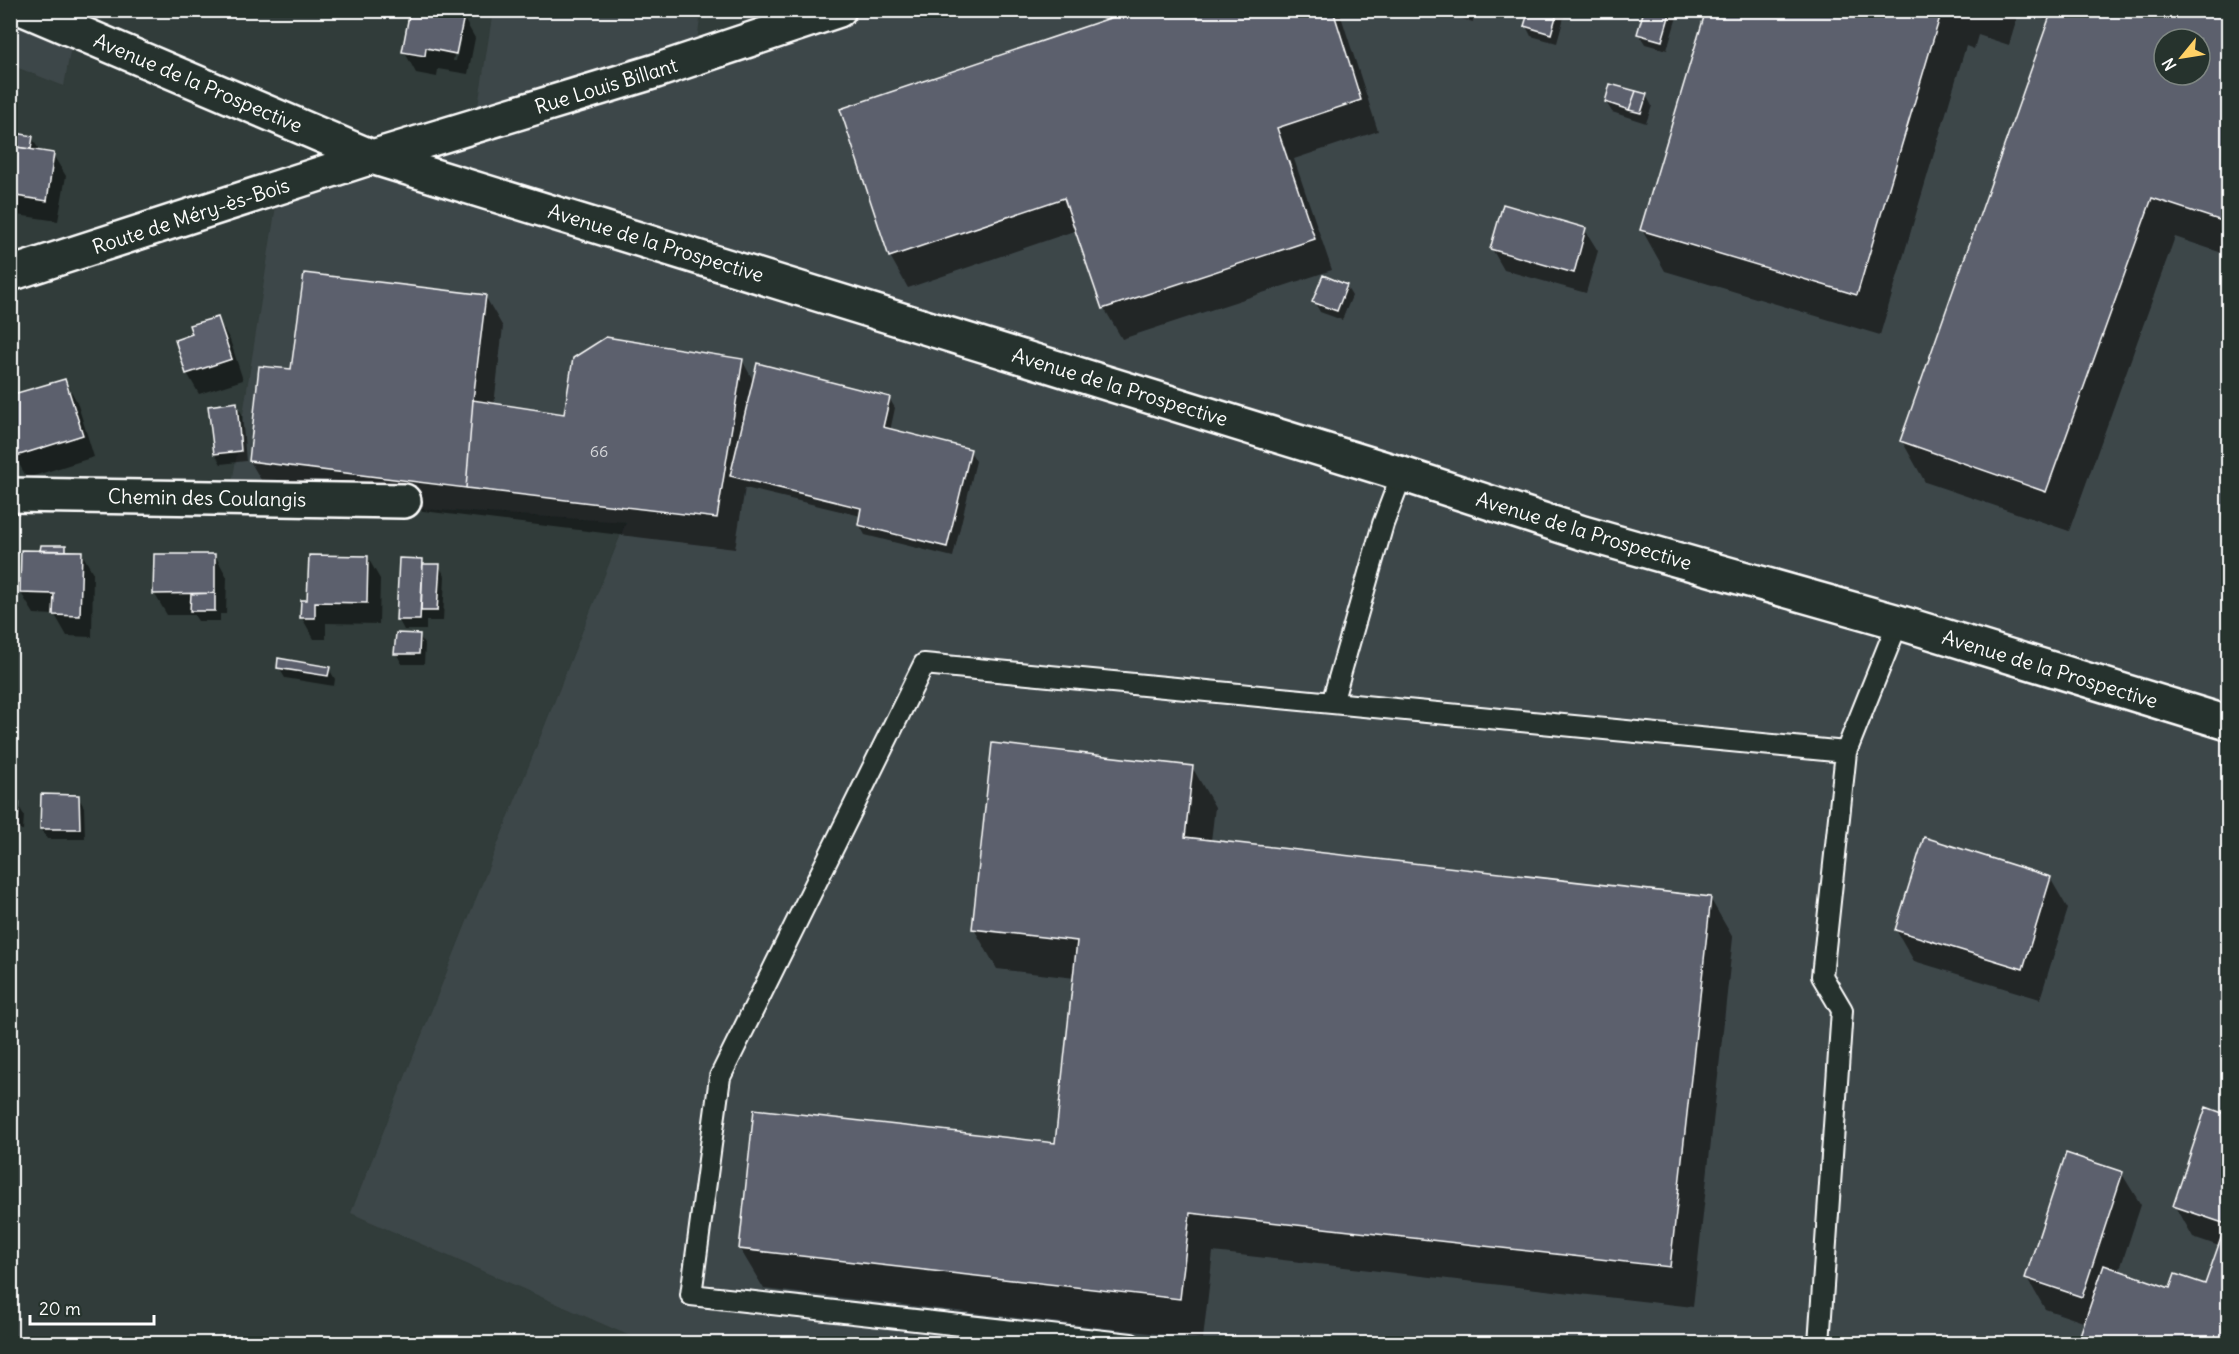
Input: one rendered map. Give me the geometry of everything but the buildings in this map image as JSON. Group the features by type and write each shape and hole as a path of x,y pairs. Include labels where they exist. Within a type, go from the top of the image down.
{"main road":[{"name":"Avenue de la Prospective","path":"26,10 372,156 1402,474 1583,533 1898,622 2229,723"},
{"name":"Rue Louis Billant","path":"372,156 656,71 839,10"},
{"name":"Route de Méry-ès-Bois","path":"10,274 372,156"},
{"name":"Chemin des Coulangis","path":"10,495 404,501"}],"lane":[{"path":"1332,703 1383,524 1402,474"},
{"path":"1819,1344 1842,1010 1822,976 1846,752 1898,622"},
{"path":"1131,1344 691,1295 720,1077 924,664 1846,752"}],"shaded area":[{"path":"836,10 2228,11 2228,1343 646,1343 351,1213 626,522 230,497 279,187 475,126 493,11 701,11 695,57"},
{"path":"10,11 77,11 64,86 11,65"}]}
